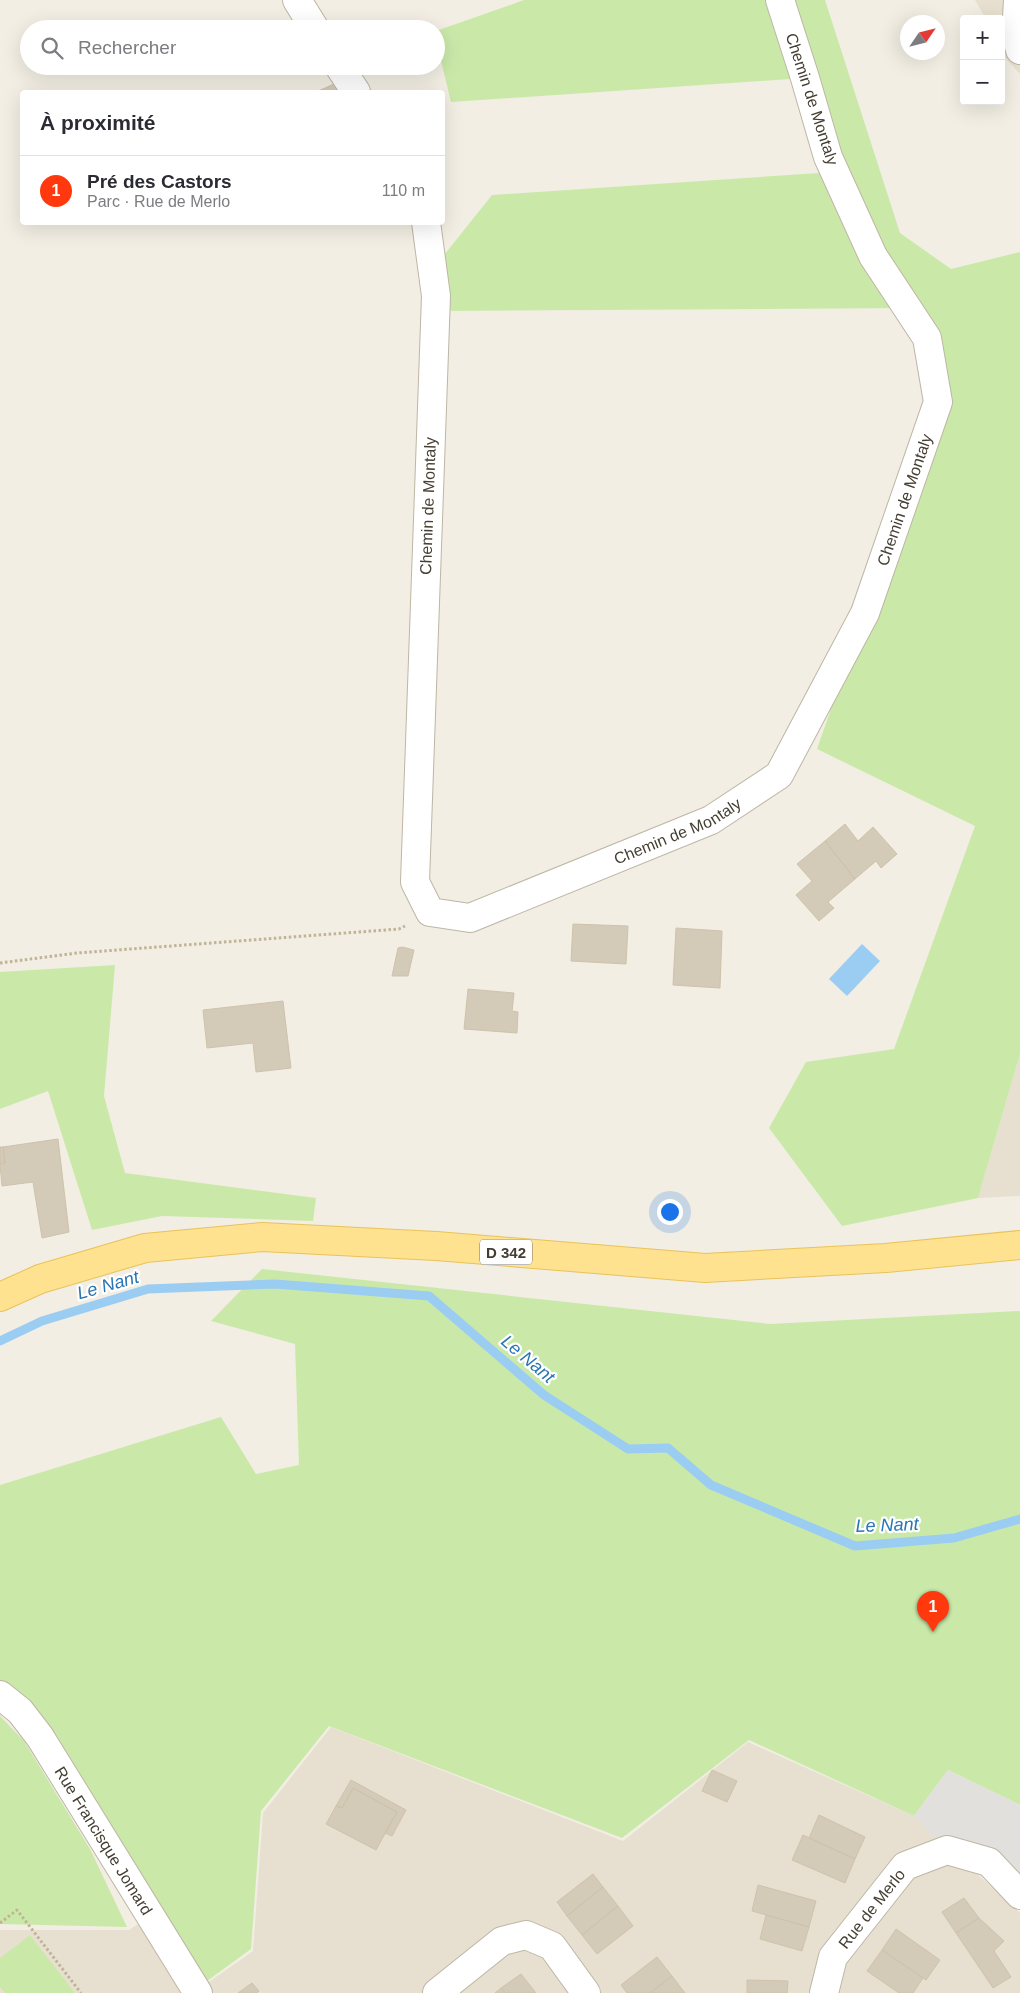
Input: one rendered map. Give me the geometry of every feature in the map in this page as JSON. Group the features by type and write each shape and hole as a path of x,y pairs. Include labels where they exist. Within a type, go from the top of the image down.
{"main road":[{"name":"D 342","path":"0,1297 40,1279 145,1248 262,1237 436,1246 705,1268 886,1258 1020,1245"}],"street":[{"path":"297,0 309,20"},
{"name":"Chemin de Montaly","path":"426,225 436,296 415,882 430,912 470,918 711,820 779,775 865,613 938,402 927,338 873,256 828,157 780,0"},
{"path":"1018,0 1016,35 1020,50"},
{"path":"345,75 355,90"},
{"name":"Rue Francisque Jomard","path":"0,1695 20,1711 40,1737 198,1993"},
{"name":"Rue de Merlo","path":"824,1993 833,1956 905,1866 947,1850 989,1862 1020,1895"},
{"path":"437,1993 502,1941 526,1935 552,1946 586,1993"}],"path":[{"path":"0,963 77,953 399,929 430,912"},
{"path":"0,1923 18,1910 81,1993"}],"shaded area":[{"path":"975,0 1020,0 1020,74 1005,57 1005,15 984,15"},
{"path":"1020,1054 1020,1196 978,1198"},
{"path":"331,1727 623,1841 748,1742 914,1816 1020,1913 1020,1993 0,1993 0,1930 129,1930 163,1908 209,1982 253,1951 263,1813"},
{"path":"948,1770 1020,1805 1020,1895 947,1850 914,1816"}],"green space":[{"path":"524,0 825,0 900,233 951,269 1020,252 1020,1054 978,1198 842,1226 769,1128 806,1062 894,1049 975,826 817,749 938,402 907,308 447,311 444,255 492,195 834,172 805,78 451,102 444,75 445,28"},
{"path":"115,965 104,1096 125,1173 316,1198 313,1221 162,1216 92,1230 48,1091 0,1109 0,972"},
{"path":"262,1269 770,1324 1020,1311 1020,1805 948,1770 914,1816 749,1740 622,1838 329,1726 261,1811 251,1949 207,1981 190,1958 56,1734 32,1704 0,1681 0,1485 221,1417 256,1474 299,1465 295,1344 211,1321"},
{"path":"0,1716 24,1741 90,1849 127,1927 0,1924"},
{"path":"30,1935 75,1993 5,1993 0,1987 0,1958"}],"water":[{"path":"862,944 880,961 847,996 829,979"}],"building":[{"path":"334,84 338,90 320,90"},
{"path":"845,824 858,841 873,827 897,854 881,868 876,861 855,879 825,841"},
{"path":"825,841 855,879 828,902 834,908 819,921 796,895 812,881 797,864"},
{"path":"573,924 628,926 626,964 571,961"},
{"path":"676,928 722,931 720,988 673,985"},
{"path":"398,948 414,950 408,976 392,976"},
{"path":"468,989 514,993 512,1011 518,1012 517,1033 464,1029"},
{"path":"283,1001 291,1068 256,1072 253,1043 207,1048 203,1010"},
{"path":"58,1139 69,1232 42,1238 33,1182 2,1186 0,1164 5,1163 3,1147"},
{"path":"0,1147 3,1147 5,1163 0,1164"},
{"path":"712,1770 737,1781 727,1802 702,1791"},
{"path":"351,1780 406,1810 392,1836 385,1833 397,1812 353,1788 342,1808 336,1806"},
{"path":"353,1788 397,1812 376,1850 326,1824 336,1806 342,1808"},
{"path":"819,1815 865,1837 855,1859 809,1838"},
{"path":"803,1835 855,1859 845,1883 792,1860"},
{"path":"593,1874 603,1887 567,1916 557,1902"},
{"path":"758,1885 816,1901 809,1927 752,1911"},
{"path":"603,1887 618,1906 582,1935 567,1916"},
{"path":"964,1898 979,1918 956,1933 942,1912"},
{"path":"618,1906 633,1926 597,1954 582,1935"},
{"path":"766,1915 809,1927 802,1951 760,1939"},
{"path":"979,1918 1004,1941 994,1951 1011,1977 993,1988 956,1933"},
{"path":"896,1929 940,1960 926,1980 882,1950"},
{"path":"882,1950 923,1978 913,1993 899,1993 867,1971"},
{"path":"657,1957 672,1976 650,1993 627,1993 621,1985"},
{"path":"521,1974 536,1993 505,1993 501,1988"},
{"path":"672,1976 685,1993 650,1993"},
{"path":"747,1980 788,1981 787,1993 747,1993"},
{"path":"252,1983 259,1991 257,1993 238,1993"},
{"path":"501,1988 505,1993 495,1993"}],"waterway":[{"name":"Le Nant","path":"0,1341 42,1321 148,1289 275,1284 429,1296 544,1395 628,1449 668,1448 711,1485 855,1546 954,1538 1020,1519"}],"place":[{"name":"Pré des Castors","path":"933,1632"}]}
